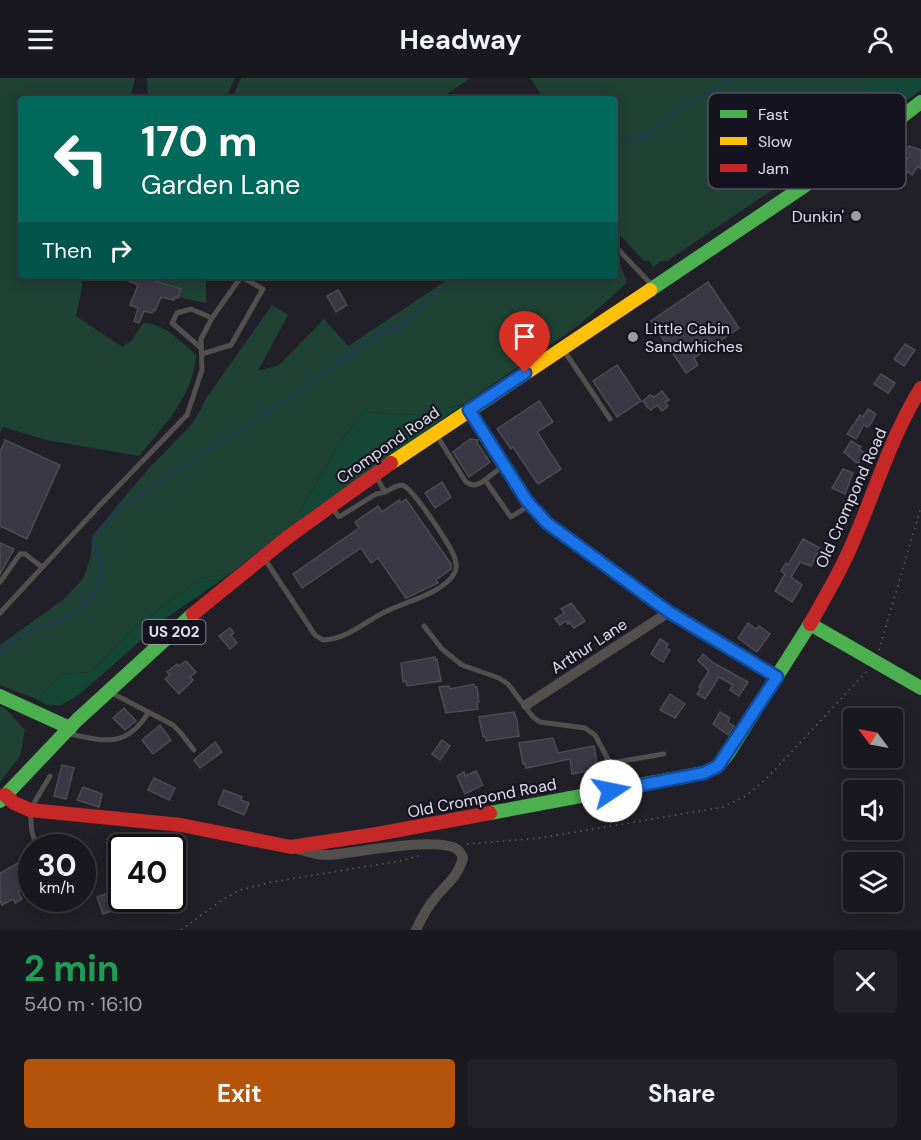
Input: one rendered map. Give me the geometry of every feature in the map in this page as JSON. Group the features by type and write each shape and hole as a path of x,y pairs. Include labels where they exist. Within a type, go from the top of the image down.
{"main road":[{"name":"Crompond Road","path":"906,113 921,102"},
{"name":"Crompond Road","path":"3,798 68,730 168,637 263,557 330,505 799,189"},
{"name":"Old Crompond Road","path":"3,798 30,810 181,825 291,847 376,834 704,773 718,766 727,755 810,624 849,550 912,400 921,388"},
{"path":"810,624 921,688"},
{"path":"0,696 68,730"}],"street":[{"path":"469,410 530,505 558,533 669,612 777,677"},
{"name":"Arthur Lane","path":"526,705 669,612"},
{"path":"291,847 326,855 421,845 443,845 458,850 463,858 460,866 451,882 436,896 416,930"}],"lane":[{"path":"618,249 653,287"},
{"path":"0,613 187,415 202,370 201,339 212,318 240,279"},
{"path":"201,351 231,345 263,290 244,279"},
{"path":"201,351 172,323 177,313 192,309 212,318"},
{"path":"562,349 610,419"},
{"path":"435,433 470,485 475,486 504,465"},
{"path":"374,474 385,492"},
{"path":"485,480 511,518 530,505"},
{"path":"263,557 315,635 323,640 343,636 391,609 426,596 450,579 455,572 455,557 431,519 404,485 398,485 376,494 339,517 330,505"},
{"path":"0,582 20,554 25,554 42,567"},
{"path":"424,626 433,640 462,665 499,678 508,684 533,717 540,722 585,728 595,735 610,763 664,754"},
{"path":"108,691 173,725 194,750"},
{"path":"68,730 90,738 125,738 140,726 148,713"},
{"path":"33,834 30,810 50,776"}],"green space":[{"path":"0,78 135,78 131,96 18,96 18,279 82,279 76,316 122,347 132,340 143,323 165,329 196,355 189,384 176,410 139,456 46,440 3,427 0,432"},
{"path":"147,78 235,78 227,96 148,96"},
{"path":"241,78 470,78 444,96 233,96"},
{"path":"530,78 921,78 900,93 708,93 708,189 774,189 667,261 661,261 653,267 649,261 644,261 618,233 618,96 542,96"},
{"path":"870,78 921,78 921,90 906,101 906,93 864,93"},
{"path":"618,260 627,283 579,325 464,404 418,415 363,412 341,441 292,525 230,574 201,578 134,628 91,672 64,674 36,699 0,685 0,645 64,599 83,579 91,556 92,536 148,469 193,423 207,397 272,305 288,315 258,371 279,365 324,319 348,346 448,279 618,279"},
{"path":"150,279 206,279 206,303 177,297 179,288"},
{"path":"464,404 292,525 341,441 363,412 418,415"},
{"path":"230,574 166,618 80,694 61,705 46,705 36,699 64,674 91,672 134,628 201,578"},
{"path":"0,706 5,708 25,730 20,756 0,782"}],"building":[{"path":"909,146 921,150 921,169 918,166 912,175 906,171 906,160 910,155 906,152"},
{"path":"125,279 149,279 181,289 178,298 175,297 174,300 161,297 155,311 153,310 152,313 144,311 139,323 134,321 138,308 130,305 138,285"},
{"path":"708,282 739,328 694,358 698,365 686,373 651,321"},
{"path":"338,290 347,305 336,312 327,296"},
{"path":"905,344 915,350 904,366 894,359"},
{"path":"617,365 641,401 617,417 593,381"},
{"path":"881,374 895,383 888,393 874,384"},
{"path":"662,391 669,400 665,402 668,406 662,411 657,405 651,410 648,408 643,401 650,395 654,397"},
{"path":"539,401 553,422 537,432 561,469 538,484 513,447 511,449 497,429"},
{"path":"868,409 876,414 870,425 867,427 864,425 856,439 847,434 860,415 863,417"},
{"path":"470,439 478,440 477,443 490,462 469,477 453,452"},
{"path":"5,440 60,465 27,539 0,526 0,452"},
{"path":"851,441 861,447 859,449 865,453 858,464 844,452"},
{"path":"843,469 853,473 845,494 832,488"},
{"path":"442,482 451,497 435,508 425,493"},
{"path":"406,499 451,564 451,569 436,580 438,583 406,598 378,558 371,563 361,548 302,588 293,574 359,528 355,522 378,506 382,512 399,500 401,503"},
{"path":"803,539 820,548 811,566 800,562 791,577 802,585 792,602 775,591 785,574 781,571 786,563 788,565"},
{"path":"0,543 14,549 0,574"},
{"path":"571,603 585,621 574,628 566,621 560,625 555,619 564,613 561,609"},
{"path":"748,623 756,629 759,626 770,634 757,652 738,638"},
{"path":"230,628 234,633 231,635 237,643 230,649 219,636"},
{"path":"660,639 668,644 666,648 670,650 663,662 651,654"},
{"path":"703,654 712,662 748,682 739,696 730,690 733,685 719,677 705,699 697,694 709,671 698,661"},
{"path":"435,657 441,681 407,686 406,681 403,682 401,663"},
{"path":"186,661 196,672 190,677 193,680 179,694 165,679 170,675 167,672 177,664 179,666"},
{"path":"474,684 477,687 478,709 446,713 439,687 449,686 450,689"},
{"path":"670,694 685,704 675,718 660,710"},
{"path":"124,708 136,721 125,730 113,718"},
{"path":"514,712 519,736 486,741 479,717"},
{"path":"720,712 730,718 728,722 734,726 728,735 713,724"},
{"path":"160,725 171,740 153,754 142,740"},
{"path":"553,738 558,753 594,746 598,769 572,774 570,759 526,768 523,764 519,743"},
{"path":"442,740 450,746 440,760 432,754"},
{"path":"215,742 222,752 200,768 194,760"},
{"path":"62,765 74,768 66,799 54,796"},
{"path":"476,771 483,785 465,794 457,776 464,772 465,776"},
{"path":"154,778 175,788 169,800 148,790"},
{"path":"83,787 102,794 99,807 77,800"},
{"path":"224,790 242,797 241,800 249,803 244,815 218,804"},
{"path":"18,863 18,901 15,903 13,899 2,905 0,901 0,873"},
{"path":"108,893 109,912 103,914 97,897"}],"waterway":[{"path":"618,143 647,136 663,119 732,78"},
{"path":"0,651 26,632 42,625 57,623 63,616 66,618 93,594 101,570 95,538 102,526 119,508 307,386 373,337 402,325 439,291 458,279"}],"traffic: fast":[{"path":"906,113 921,102"},
{"path":"650,290 800,189"},
{"path":"0,801 77,720 193,614"},
{"path":"810,624 921,688"},
{"path":"490,813 704,773 718,766 810,624"},
{"path":"0,696 70,728"}],"traffic: slow":[{"path":"391,463 650,290"}],"traffic: jam":[{"path":"810,624 836,578 894,440 921,388"},
{"path":"193,614 288,537 391,463"},
{"path":"5,795 14,803 30,810 181,825 291,847 490,813"}],"place":[{"name":"Dunkin'","path":"856,216"},
{"name":"Little Cabin Sandwhiches","path":"633,337"}],"route":[{"path":"525,373 469,410 518,488 536,512 558,533 669,612 777,677 718,766 704,773 611,791"}]}
